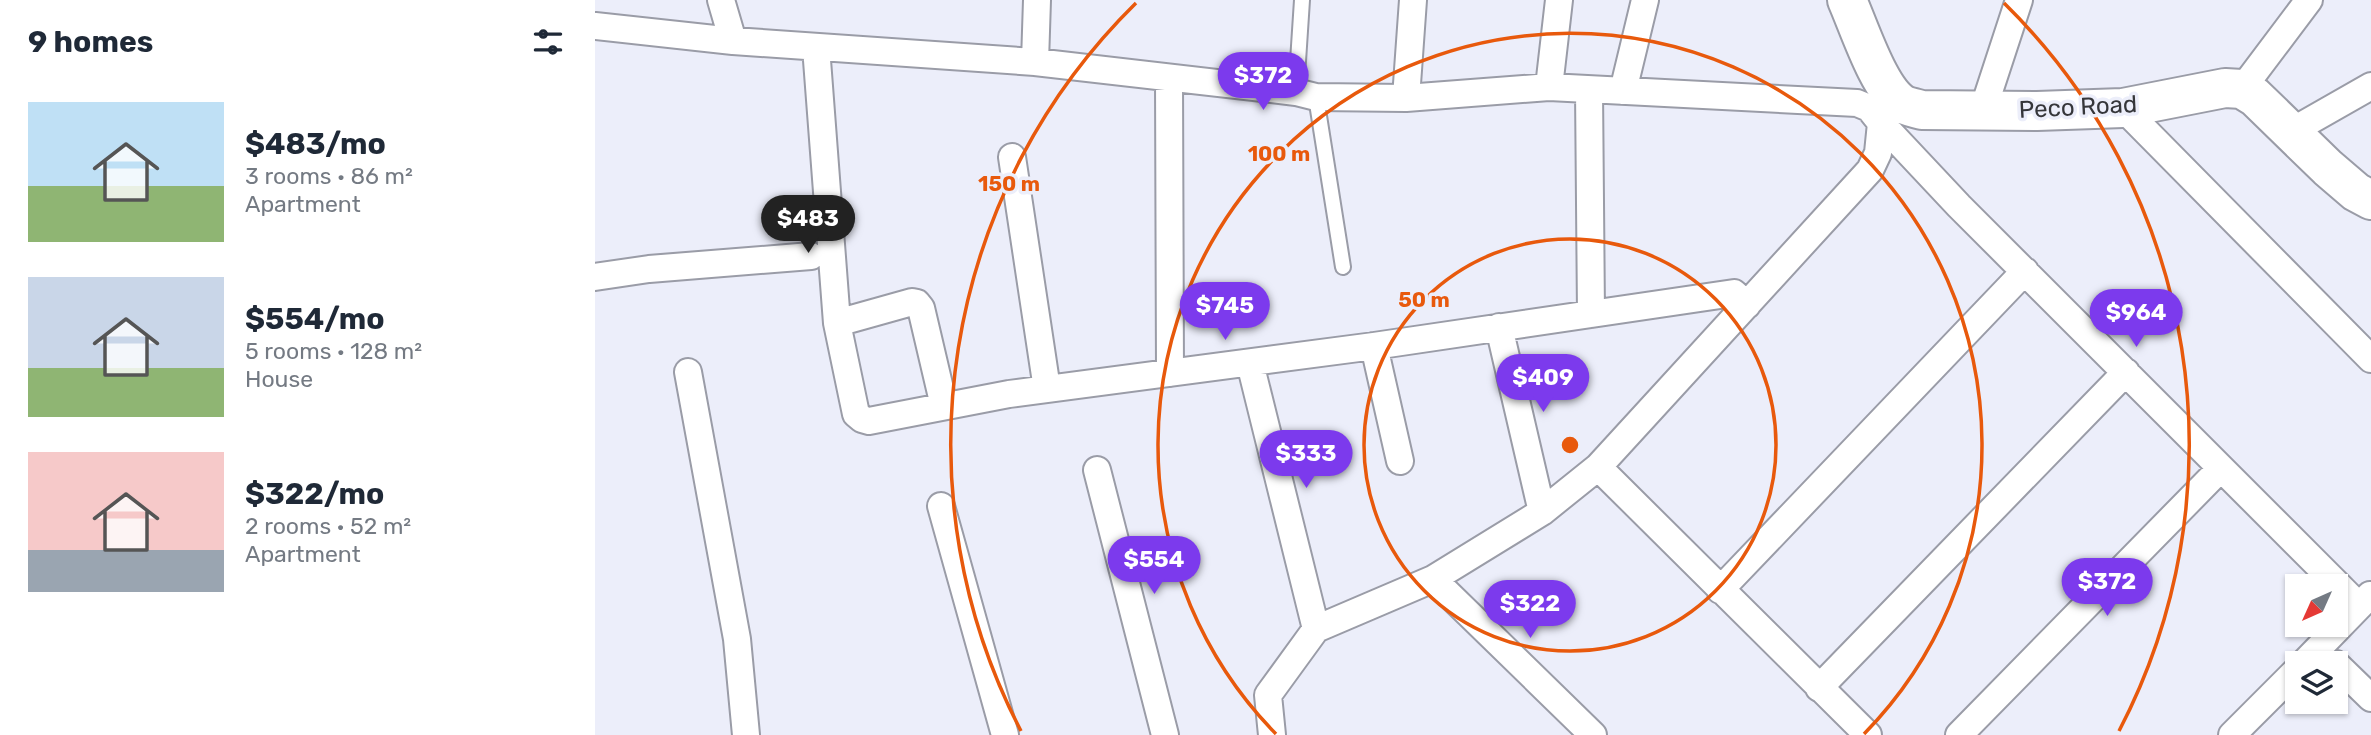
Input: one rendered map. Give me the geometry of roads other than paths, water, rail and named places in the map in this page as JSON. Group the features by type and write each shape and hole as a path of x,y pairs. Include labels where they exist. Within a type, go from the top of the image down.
{"street":[{"path":"721,0 733,41"},
{"path":"1035,62 1037,0"},
{"path":"1406,98 1413,0"},
{"path":"1549,87 1559,0"},
{"path":"1623,91 1645,0"},
{"path":"1847,0 1880,76 1890,113 1914,160 2221,468 2365,600 2330,651"},
{"path":"1983,110 2019,0"},
{"path":"2309,0 2242,89 2255,97 2328,168 2356,192 2371,200"},
{"path":"595,26 733,41 1035,62 1306,94 1406,98 1549,87 1863,104 1890,113"},
{"path":"816,47 837,323 856,414 869,421 1047,389 1374,346 1734,293 1747,304"},
{"path":"1169,78 1170,373"},
{"path":"2292,131 2371,86"},
{"name":"Peco Road","path":"1890,113 1922,110 2037,111 2123,108 2225,88 2242,89"},
{"path":"1590,90 1591,314"},
{"path":"2123,108 2371,359"},
{"path":"1272,735 1268,695 1316,629 1433,579 1542,512 1598,467 1870,170 1890,113"},
{"path":"1012,157 1047,389"},
{"path":"595,277 649,269 811,256"},
{"path":"1720,590 2025,271"},
{"path":"837,323 912,302 917,303 921,308 944,406"},
{"path":"1499,327 1542,512"},
{"path":"1374,346 1400,461"},
{"path":"1250,363 1316,629"},
{"path":"1819,688 2126,372"},
{"path":"688,373 737,639 746,735"},
{"path":"1598,467 1868,735"},
{"path":"1959,735 2221,468"},
{"path":"1097,470 1165,735"},
{"path":"940,506 1005,735"},
{"path":"1433,579 1593,735"},
{"path":"2348,679 2371,698"},
{"path":"2232,735 2285,682"}],"lane":[{"path":"1302,0 1306,94 1343,267"}]}
